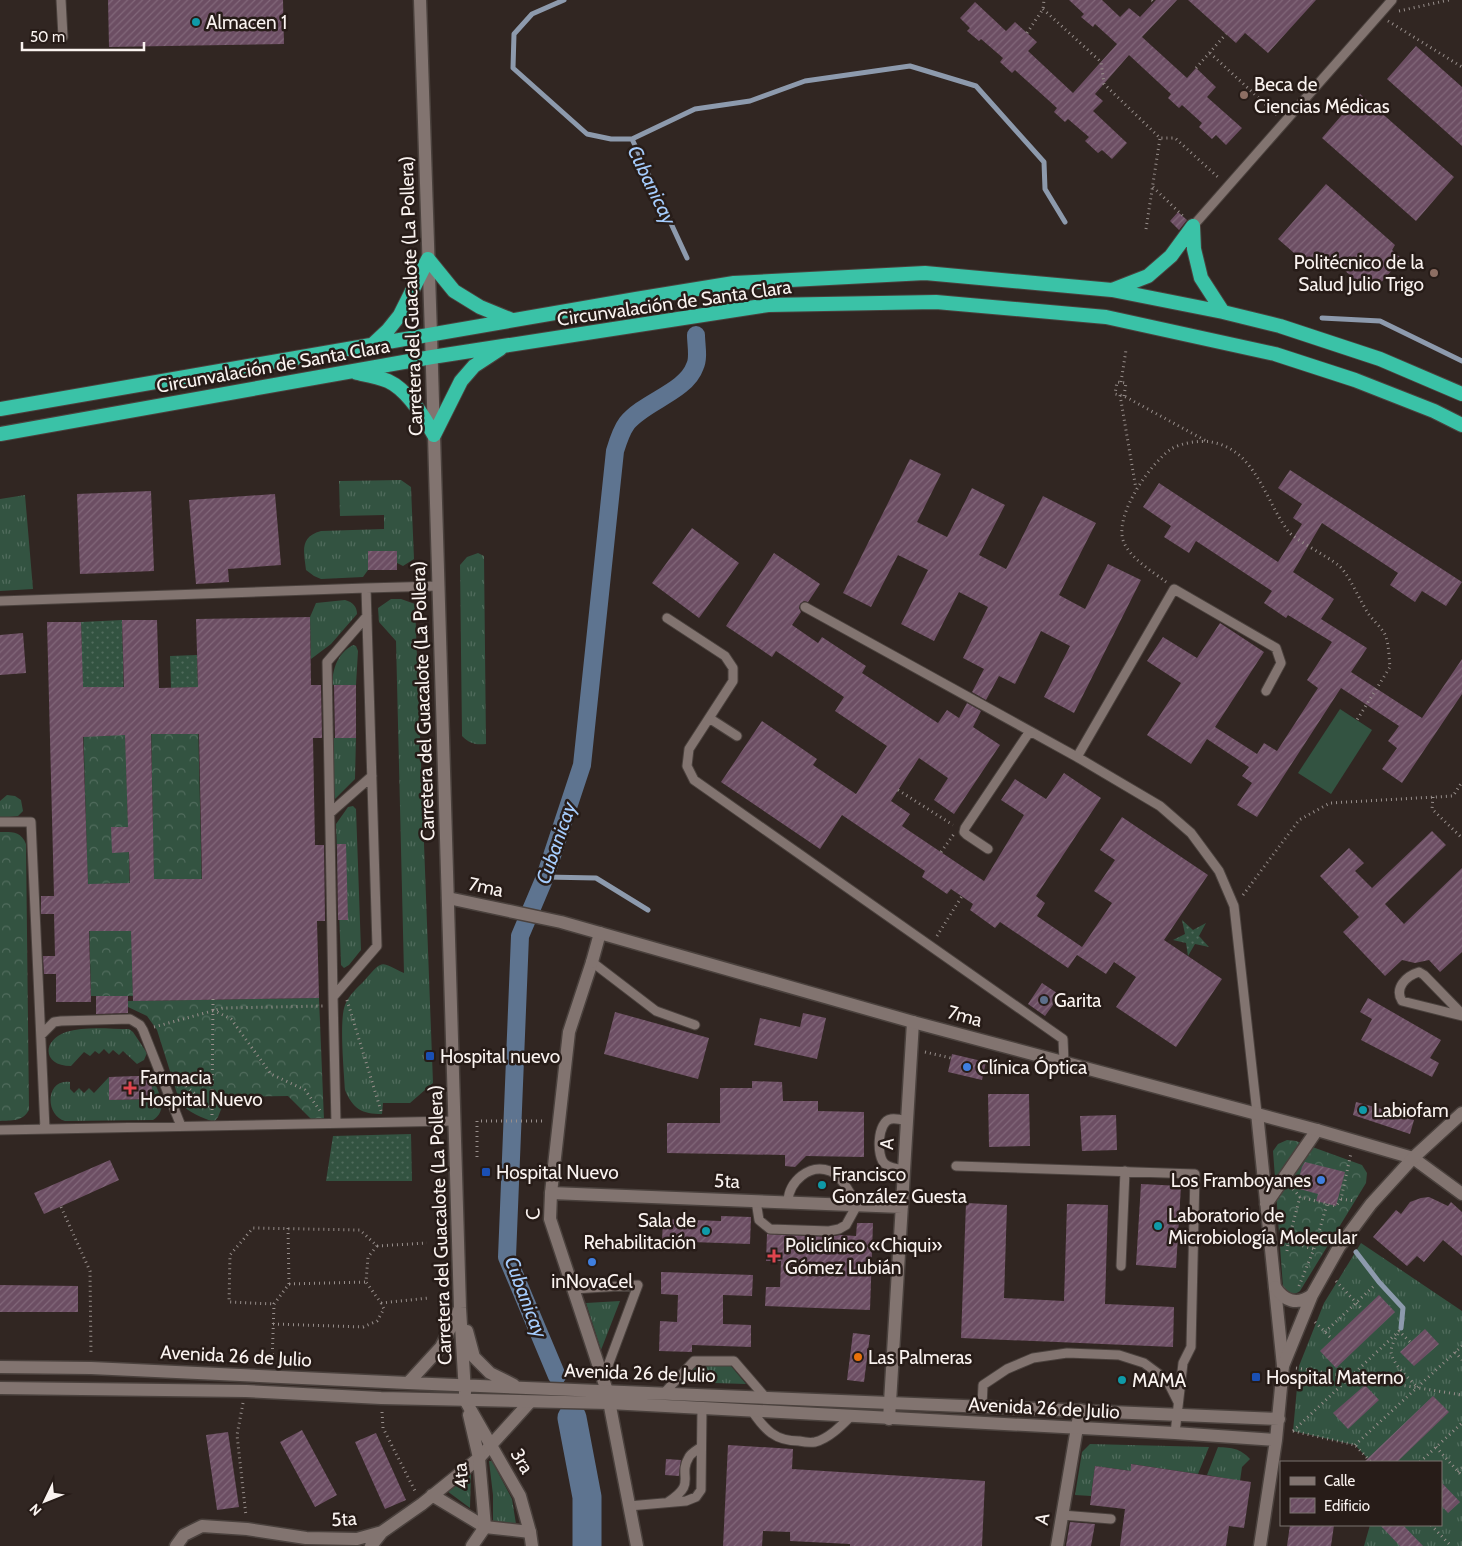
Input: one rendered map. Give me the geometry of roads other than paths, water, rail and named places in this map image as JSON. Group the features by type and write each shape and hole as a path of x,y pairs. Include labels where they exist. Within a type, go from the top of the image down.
{"highway":[{"path":"1112,290 1148,276 1170,256 1193,226"},
{"path":"1193,226 1194,249 1201,278 1223,312"},
{"path":"371,345 400,316 428,258 454,291 480,307 513,320"},
{"name":"Circunvalación de Santa Clara","path":"0,409 734,283 925,274 1112,290 1223,312 1280,326 1380,359 1462,394"},
{"name":"Circunvalación de Santa Clara","path":"0,434 432,357 768,305 936,302 1106,317 1275,354 1355,380 1434,411 1462,425"},
{"path":"434,435 462,381 474,366 506,345"},
{"path":"353,372 389,381 401,390 422,413 434,435"}],"main road":[{"name":"Carretera del Guacalote (La Pollera)","path":"420,0 460,1308 465,1400"},
{"name":"7ma","path":"448,898 561,922 913,1022 1354,1140 1413,1158 1462,1194"},
{"name":"C","path":"600,933 570,1032 558,1121 550,1219 606,1391 637,1546"},
{"name":"A","path":"889,1419 913,1022"},
{"path":"1257,1113 1283,1366 1278,1429 1260,1546"},
{"path":"1283,1366 1312,1296 1339,1247 1371,1204 1413,1158 1462,1113"},
{"path":"1266,1204 1317,1130"},
{"name":"5ta","path":"551,1193 902,1207"},
{"path":"1275,1287 1284,1298 1291,1301 1298,1302 1312,1296"},
{"path":"408,1383 441,1347 460,1308"},
{"path":"460,1308 474,1357 490,1373 519,1387"},
{"name":"Avenida 26 de Julio","path":"0,1367 91,1368 546,1388 591,1396"},
{"name":"Avenida 26 de Julio","path":"0,1388 246,1391 381,1398 530,1402 548,1402 591,1396 606,1391 665,1392 766,1398 1080,1410 1177,1409 1278,1429"},
{"name":"Avenida 26 de Julio","path":"606,1391 702,1408 850,1417 1242,1438 1278,1429"},
{"name":"3ra","path":"465,1400 520,1496 532,1546"},
{"name":"4ta","path":"465,1400 479,1458 485,1527"},
{"name":"5ta","path":"176,1546 184,1535 202,1526 247,1528 306,1538 356,1539 382,1532 422,1504 479,1458 530,1402"},
{"name":"A","path":"1057,1546 1080,1410"},
{"path":"1242,1438 1257,1443 1265,1449 1273,1463"},
{"path":"432,1495 485,1527 530,1532"},
{"path":"472,1546 485,1527"},
{"path":"371,1546 382,1532"}],"lane":[{"path":"61,0 63,37"},
{"path":"1193,226 1392,0"},
{"path":"0,601 438,586"},
{"path":"333,1002 342,986 377,946 366,588"},
{"path":"1077,757 1174,589 1276,648 1281,663 1266,691"},
{"path":"804,607 1077,757 1160,806 1191,833 1219,871 1234,906 1257,1113"},
{"path":"336,1123 327,662 367,616"},
{"path":"667,618 726,656 733,668 733,681 689,749 687,766 694,780 1063,1039 1064,1062"},
{"path":"709,718 738,736"},
{"path":"988,849 966,835 964,832 965,828 1030,731"},
{"path":"330,813 372,776"},
{"path":"0,822 31,822 45,1129"},
{"path":"592,962 656,1011 695,1025"},
{"path":"1419,972 1462,1015 1402,1001 1398,994 1399,986 1413,974 1419,972"},
{"path":"40,1035 54,1022 61,1021 130,1019 140,1025 181,1126"},
{"path":"904,1170 884,1164 880,1158 880,1130 885,1122 891,1119 907,1121"},
{"path":"0,1130 455,1121"},
{"path":"956,1166 1196,1174 1191,1347 1183,1364 1175,1433"},
{"path":"756,1201 759,1220 770,1229 830,1231 839,1229 846,1225 857,1205 838,1178 829,1171 818,1170 808,1172 799,1177 792,1185 788,1202"},
{"path":"1121,1266 1125,1171"},
{"path":"573,1289 638,1285 606,1391"},
{"path":"982,1406 983,1384 1007,1369 1033,1358 1067,1352 1119,1355 1144,1363 1167,1380 1177,1409"},
{"path":"665,1392 694,1361 734,1361 766,1398"},
{"path":"629,1506 686,1501 696,1497 701,1490 702,1408"},
{"path":"752,1411 772,1435 788,1441 815,1442 834,1431 850,1417"},
{"path":"667,1502 676,1497 685,1487 686,1464 690,1455 701,1447"},
{"path":"1062,1515 1110,1520"}],"waterway":[{"name":"Cubanicay","path":"564,0 532,14 514,34 513,68 587,134 611,139 632,139 687,258"},
{"path":"632,139 695,109 750,101 805,81 910,66 976,86 1044,162 1045,189 1065,222"},
{"path":"1322,318 1380,321 1462,361"},
{"name":"Cubanicay","path":"557,1376 507,1257 520,936 545,877 582,765 615,451 621,433 627,423 644,408 674,390 690,375 697,359 696,335"},
{"path":"545,877 596,878 648,910"},
{"path":"1356,1252 1379,1282 1403,1308 1401,1328"},
{"name":"Cubanicay","path":"572,1418 587,1497 587,1546"}],"place":[{"name":"Almacen 1","path":"196,22"},
{"name":"Beca de Ciencias Médicas","path":"1244,95"},
{"name":"Politécnico de la Salud Julio Trigo","path":"1434,273"},
{"name":"Garita","path":"1044,1000"},
{"name":"Hospital nuevo","path":"430,1056"},
{"name":"Clínica Óptica","path":"967,1067"},
{"name":"Farmacia Hospital Nuevo","path":"130,1088"},
{"name":"Labiofam","path":"1363,1110"},
{"name":"Hospital Nuevo","path":"486,1172"},
{"name":"Los Framboyanes","path":"1321,1180"},
{"name":"Francisco González Guesta","path":"822,1185"},
{"name":"Laboratorio de Microbiología Molecular","path":"1158,1226"},
{"name":"Sala de Rehabilitación","path":"706,1231"},
{"name":"Policlínico «Chiqui» Gómez Lubián","path":"774,1256"},
{"name":"inNovaCel","path":"592,1262"},
{"name":"Las Palmeras","path":"858,1357"},
{"name":"Hospital Materno","path":"1256,1377"},
{"name":"MAMA","path":"1122,1380"}]}
